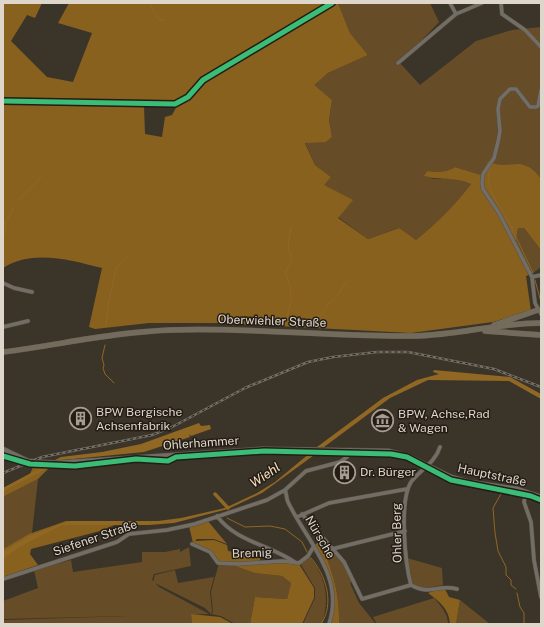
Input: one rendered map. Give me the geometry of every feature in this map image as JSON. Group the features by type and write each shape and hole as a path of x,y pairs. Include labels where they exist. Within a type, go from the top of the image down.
{"main road":[{"path":"485,328 539,312"},
{"name":"Oberwiehler Straße","path":"3,352 122,335 169,330 417,336 539,323"},
{"path":"459,331 489,331 541,335"}],"street":[{"path":"3,101 175,104 188,97 203,80 332,3"},
{"path":"450,3 456,14"},
{"path":"398,63 456,14 482,3"},
{"path":"501,3 502,14 525,30 541,47"},
{"path":"539,312 532,277 499,213 483,189 481,181 486,168 494,158 498,142 500,132 498,109 500,98 510,89 516,89 532,108 538,106 541,90"},
{"path":"532,277 541,275"},
{"path":"3,283 14,288 32,292"},
{"path":"3,327 28,321"},
{"name":"Ohler Berg","path":"411,585 407,570 405,531 407,489 412,481 432,462 440,447"},
{"path":"3,448 8,452 3,460"},
{"name":"Ohlerhammer","path":"8,452 28,461 56,464 248,450 348,450"},
{"path":"285,490 306,471 340,462 347,457 348,450"},
{"name":"Hauptstraße","path":"348,450 401,453 451,477 526,492 541,497"},
{"path":"296,517 329,502 407,489"},
{"name":"Siefener Straße","path":"3,579 98,549 117,542 129,534 167,530 195,524 255,504 285,490"},
{"name":"Nürsche","path":"285,490 287,500 314,546 326,569 331,584 333,607 329,624"},
{"path":"526,492 524,502 532,522 541,597"},
{"path":"302,514 344,562 362,599 411,585 428,591 444,587 457,589"},
{"name":"Bremig","path":"217,516 224,526 258,546 288,558 296,563"},
{"path":"332,549 405,531"},
{"name":"Bremig","path":"192,544 210,552 218,563 296,563"},
{"path":"296,563 303,560 314,546"}],"shaded area":[{"path":"3,3 42,3 35,18 27,15 11,41 47,77 73,82 92,33 58,23 69,3 338,3 350,33 368,55 328,73 314,85 332,100 329,120 332,137 326,142 305,143 315,165 331,177 324,185 353,200 338,218 368,239 399,228 416,240 445,214 471,184 453,179 424,176 427,171 445,171 455,167 481,175 488,161 502,165 522,164 528,166 541,179 541,250 524,228 518,228 516,240 532,274 526,276 531,311 493,322 411,333 220,323 149,323 95,329 89,327 102,268 65,259 39,258 15,262 3,268","holes":["144,106 177,106 172,115 165,117 162,137 145,134"]},
{"path":"338,3 430,3 439,22 400,63 420,85 476,41 512,30 541,27 541,179 528,166 522,164 502,165 488,161 481,175 455,167 438,172 427,171 425,176 434,179 454,178 471,184 445,214 416,240 398,228 368,239 338,217 323,185 331,177 315,165 305,142 326,142 332,137 329,120 332,100 313,85 328,73 368,55 350,33"},
{"path":"518,228 524,228 541,250 541,267 532,274 516,240"},
{"path":"434,370 510,377 541,394 541,399 509,381 428,380 390,398 324,447 317,447 383,398 417,380 439,374 433,372"},
{"path":"199,423 201,426 210,425 211,429 191,436 189,434 190,437 144,452 53,461 61,457 102,452 141,444"},
{"path":"310,453 317,453 262,493 228,509 174,523 149,525 62,525 19,547 3,559 3,552 29,536 69,521 158,521 181,518 225,508 257,493 275,482"},
{"path":"34,465 50,467 38,479 3,497 3,488 30,474"},
{"path":"44,466 50,467 3,491 3,488"},
{"path":"38,479 32,533 3,549 3,497"},
{"path":"207,520 227,544 214,539 197,539 195,541 214,540 227,545 228,551 260,555 260,562 239,564 219,561 210,551 193,543 189,526"},
{"path":"66,521 124,521 100,531 31,549 30,554 38,565 3,577 3,549 29,534"},
{"path":"323,539 343,562 359,603 376,624 339,624 337,591 332,572 320,541"},
{"path":"320,541 337,591 339,624 329,624 332,613 332,592 331,583 325,565 315,545"},
{"path":"189,547 191,566 154,574 152,580 159,587 209,614 3,619 3,601 38,588 34,570 71,560 73,572 142,562 142,552 165,552 180,549 180,552"},
{"path":"309,556 323,580 325,588 326,605 322,624 303,624 315,598 315,588 300,563"},
{"path":"407,558 442,568 443,585 422,589 413,584"},
{"path":"282,562 299,564 314,588 314,598 302,624 250,624 255,597 287,599 291,583 282,576 255,573 229,564"},
{"path":"219,563 229,564 255,573 282,576 291,583 287,599 255,597 250,624 235,624 221,616 211,614 213,612 211,592"},
{"path":"175,570 178,583 214,577 210,592 211,614 205,608 153,582 155,575"},
{"path":"444,587 449,597 460,600 456,624 450,624 446,610 428,593"},
{"path":"434,598 442,607 448,620 448,624 377,624 373,617"},
{"path":"460,600 490,624 456,624"},
{"path":"191,614 192,624 3,624 3,620"},
{"path":"191,614 220,617 233,624 192,624"}],"waterway":[{"path":"149,3 158,19 164,20"},
{"path":"491,165 489,171 491,192 512,227 512,232 516,237 533,273"},
{"path":"19,200 37,183 41,176"},
{"path":"3,237 6,232 5,222 14,207"},
{"path":"289,283 285,272 292,260 288,246 291,228"},
{"path":"106,326 108,306 116,268 126,258"},
{"path":"535,280 541,302"},
{"path":"336,297 347,281"},
{"path":"290,287 291,299 287,318 292,327 306,319 321,315 330,302 334,300"},
{"path":"105,345 102,358 104,365 103,368 105,374 114,383"},
{"path":"502,492 493,508 495,533 498,551 506,567 506,575 511,580 511,585 516,589"},
{"path":"215,494 228,508"},
{"path":"227,518 245,527 270,526 285,529 302,542 307,552"},
{"path":"311,558 321,573 327,590 327,608 321,624"},
{"path":"517,593 520,607 524,613 524,624"}],"railway":[{"path":"3,473 42,457 152,435 172,427 245,388 308,362 333,357 377,352 408,352 494,369 541,387"}],"cycle path":[{"path":"3,101 175,104 188,97 203,80 332,3"},
{"path":"3,456 30,464 75,466 136,459 168,461 176,457 264,451 391,454 407,457 451,480 531,496 541,500"}],"place":[{"name":"BPW Bergische Achsenfabrik","path":"80,419"},
{"name":"BPW, Achse,Rad & Wagen","path":"383,421"},
{"name":"Dr. Bürger","path":"345,472"}],"water label":[{"name":"Wiehl","path":"265,475"}]}
